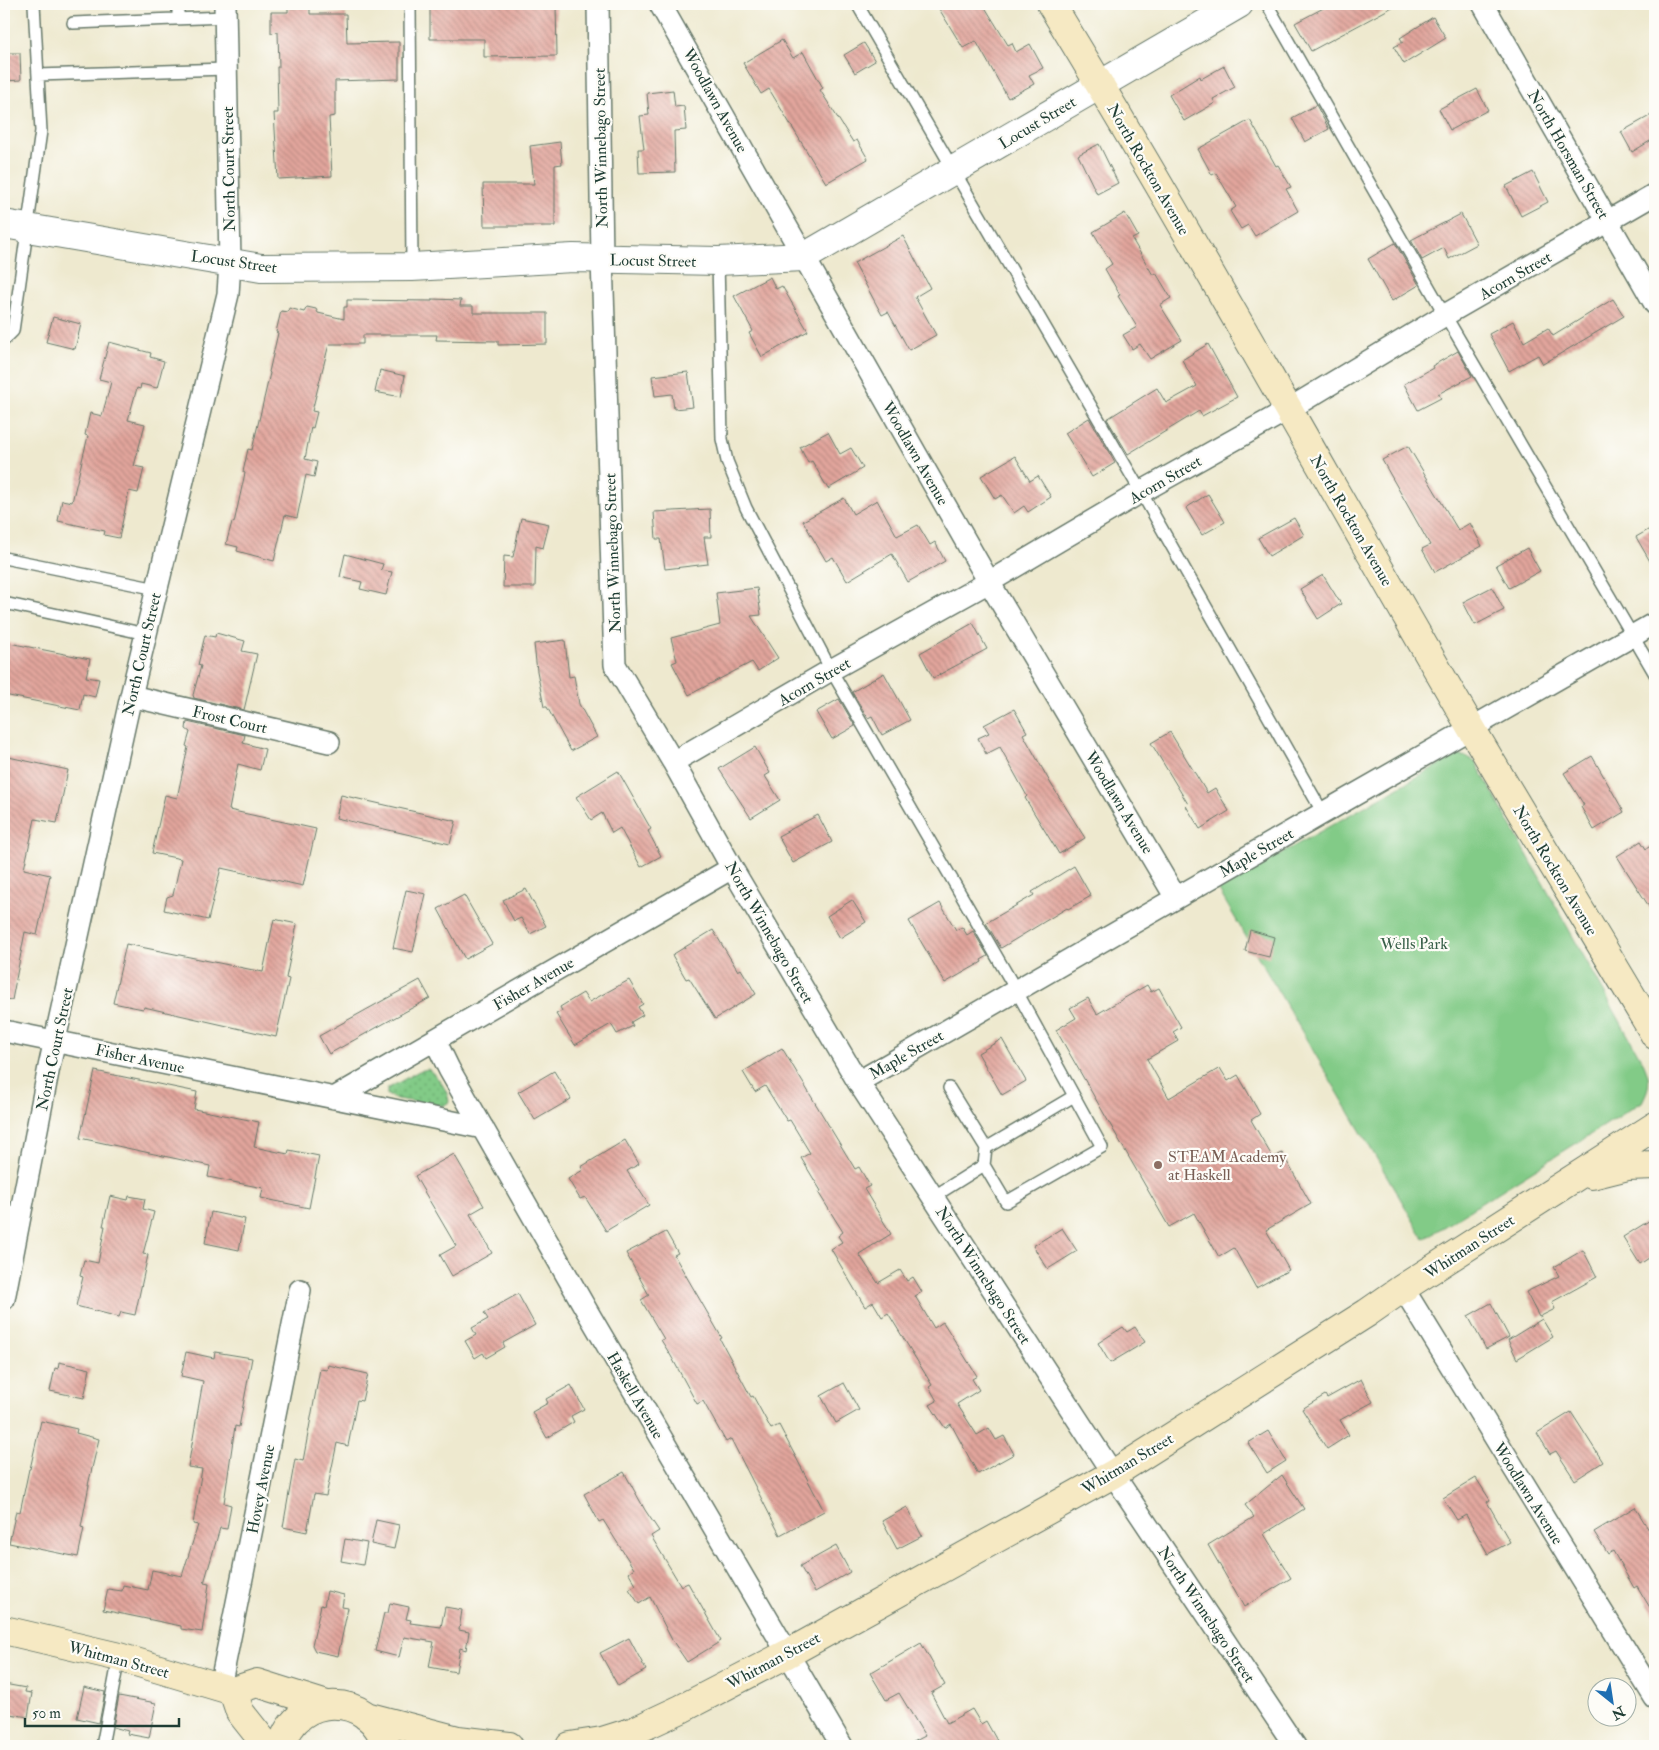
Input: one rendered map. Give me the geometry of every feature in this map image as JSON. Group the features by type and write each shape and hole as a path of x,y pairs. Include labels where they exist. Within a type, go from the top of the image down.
{"main road":[{"name":"North Rockton Avenue","path":"1051,4 1289,409 1471,728 1655,1036"},
{"name":"Whitman Street","path":"570,1746 602,1741 634,1732 682,1709 787,1654 1113,1474 1367,1313 1655,1126"},
{"path":"1569,1181 1628,1166 1655,1165"},
{"name":"Whitman Street","path":"4,1630 119,1657 227,1689"},
{"path":"267,1746 240,1712 227,1689 257,1683 327,1705 348,1707 366,1716 458,1740 509,1746"},
{"path":"282,1746 291,1726 301,1715 327,1705"},
{"path":"366,1716 376,1726 386,1746"},
{"path":"430,1746 458,1740"}],"street":[{"name":"North Winnebago Street","path":"598,4 602,259 615,665 674,762 732,868 858,1082 1113,1474 1295,1746"},
{"name":"Woodlawn Avenue","path":"660,4 989,582 1176,898"},
{"name":"Locust Street","path":"16,226 261,268 412,267 573,258 718,261 804,256 1239,4"},
{"name":"North Horsman Street","path":"1483,4 1655,304"},
{"name":"North Court Street","path":"4,1299 6,1275 55,1041 131,696 228,294 230,263 225,10"},
{"name":"Acorn Street","path":"674,762 831,670 989,582 1141,492 1289,409 1446,315 1655,194"},
{"name":"Maple Street","path":"858,1082 1655,623"},
{"name":"Frost Court","path":"131,696 329,742"},
{"name":"Fisher Avenue","path":"334,1098 732,868"},
{"name":"Fisher Avenue","path":"4,1031 483,1128"},
{"name":"Haskell Avenue","path":"434,1040 587,1311 842,1746"},
{"name":"Woodlawn Avenue","path":"1403,1288 1655,1698"},
{"name":"Hovey Avenue","path":"227,1689 300,1290"}],"lane":[{"path":"4,340 12,331 16,226 41,131 34,4"},
{"path":"178,4 178,19"},
{"path":"410,4 412,267"},
{"path":"857,4 1141,492 1323,813"},
{"path":"1267,4 1655,674"},
{"path":"73,23 178,19 225,10"},
{"path":"38,75 226,70"},
{"path":"718,261 722,438 727,461 746,508 831,670 1016,990 1102,1147 1006,1202 984,1166 986,1148 949,1088"},
{"path":"4,558 157,590"},
{"path":"4,603 146,634"},
{"path":"986,1148 1074,1096"},
{"path":"933,1197 984,1166"},
{"path":"102,1746 119,1657"}],"green space":[{"name":"Wells Park","path":"1456,755 1468,757 1476,763 1644,1064 1649,1083 1642,1102 1424,1239 1218,889"},
{"path":"428,1069 445,1088 449,1102 443,1106 397,1099 387,1095 387,1089 419,1071"}],"building":[{"path":"430,4 556,4 557,56 484,57 484,39 430,39"},
{"path":"936,4 983,4 1008,45 1012,43 1016,52 1030,44 1043,68 1029,75 1034,84 1008,98 976,41 963,48"},
{"path":"1331,4 1398,4 1311,51 1295,23"},
{"path":"310,7 310,14 346,14 347,43 399,42 399,79 335,81 335,116 329,117 332,176 278,179 274,113 278,113 278,32 271,33 271,12 288,12 288,8"},
{"path":"1433,17 1446,38 1404,64 1394,47 1403,42 1400,38"},
{"path":"782,40 793,58 803,52 823,88 820,90 853,142 857,140 868,159 826,183 769,89 761,94 743,63"},
{"path":"864,43 875,61 855,73 844,55"},
{"path":"4,53 20,53 21,80 4,81"},
{"path":"1224,66 1235,87 1213,99 1215,103 1184,121 1169,95 1200,76 1201,79"},
{"path":"1477,89 1488,110 1450,130 1439,109"},
{"path":"673,90 675,107 684,106 686,130 674,131 675,172 639,173 638,149 644,149 640,116 649,115 647,93"},
{"path":"1316,105 1329,129 1305,142 1292,118"},
{"path":"1655,113 1655,138 1632,152 1621,132"},
{"path":"1250,120 1276,166 1278,165 1291,187 1286,189 1298,211 1255,236 1248,225 1241,229 1230,211 1236,207 1216,173 1212,175 1198,149"},
{"path":"560,142 562,164 555,165 555,226 484,226 483,184 534,184 530,146"},
{"path":"1099,144 1118,183 1097,194 1078,155"},
{"path":"1533,172 1548,202 1521,216 1506,186"},
{"path":"1125,213 1138,236 1132,239 1153,275 1156,273 1171,298 1160,305 1182,340 1150,359 1140,344 1132,349 1123,335 1137,327 1118,296 1120,295 1105,269 1112,264 1093,232"},
{"path":"1461,214 1477,244 1449,259 1444,248 1422,260 1411,240"},
{"path":"903,236 930,288 915,297 936,335 909,350 888,312 882,315 854,263"},
{"path":"1395,243 1419,285 1392,301 1368,259"},
{"path":"770,277 776,289 782,286 808,331 762,357 749,333 753,331 734,296"},
{"path":"432,299 461,300 460,306 473,306 473,313 547,313 547,344 498,345 498,341 436,340 437,335 363,335 363,344 329,344 312,411 317,412 313,428 311,427 305,459 317,462 314,477 306,475 297,518 285,515 274,561 237,551 238,547 226,544 232,522 234,523 245,473 243,472 248,449 252,450 270,373 281,311 288,312 289,308 304,312 307,307 316,309 318,313 344,319 344,307 347,307 347,300 432,301"},
{"path":"1613,299 1624,316 1543,364 1538,355 1509,371 1489,334 1513,321 1524,342 1548,328 1553,336"},
{"path":"53,317 81,324 75,349 46,342"},
{"path":"109,342 151,353 150,357 164,361 157,388 141,384 140,389 137,388 128,420 145,424 134,466 144,468 138,493 129,491 119,538 104,535 105,531 58,521 62,500 72,502 88,436 85,435 90,413 102,416 111,382 99,379"},
{"path":"1208,344 1237,397 1202,416 1199,411 1128,454 1107,419 1157,388 1166,403 1197,386 1182,360"},
{"path":"1458,351 1472,376 1438,394 1441,398 1418,410 1404,384"},
{"path":"380,370 405,376 401,397 375,392"},
{"path":"688,372 693,407 674,409 672,394 655,396 652,376"},
{"path":"1089,418 1115,463 1092,477 1065,433"},
{"path":"828,432 840,454 851,448 863,468 828,489 812,461 808,463 800,447"},
{"path":"1408,446 1458,530 1470,523 1482,546 1435,572 1422,549 1430,545 1382,460"},
{"path":"1015,456 1030,481 1038,476 1051,497 1028,512 1024,506 1014,513 1002,495 995,499 981,476"},
{"path":"1208,494 1225,522 1202,535 1186,508"},
{"path":"844,498 853,514 877,500 897,536 918,525 930,545 935,542 945,561 908,582 892,554 847,581 833,557 826,561 803,521"},
{"path":"710,509 711,537 704,537 708,564 665,569 661,539 656,539 654,512"},
{"path":"521,518 549,524 543,548 536,546 535,587 503,587 504,556 513,557"},
{"path":"1294,518 1304,535 1269,556 1258,538"},
{"path":"1655,526 1655,570 1636,537"},
{"path":"1527,548 1540,571 1509,588 1496,565"},
{"path":"345,554 383,564 381,570 392,572 386,595 360,589 362,582 340,577"},
{"path":"1323,575 1341,604 1318,619 1300,589"},
{"path":"1492,587 1504,610 1475,625 1463,602"},
{"path":"757,588 761,615 751,616 778,658 758,671 752,662 689,695 672,663 677,661 671,638 720,625 716,593"},
{"path":"973,623 987,649 933,678 920,653"},
{"path":"216,633 245,641 242,651 257,654 244,710 194,698 193,695 201,666 198,665 205,635 215,637"},
{"path":"565,640 569,677 574,676 579,704 597,737 571,751 547,707 544,707 534,644"},
{"path":"4,642 90,659 86,677 99,679 95,697 83,694 80,710 4,695"},
{"path":"884,673 910,720 882,735 872,716 868,718 852,692"},
{"path":"839,699 855,726 832,739 816,712"},
{"path":"1014,709 1027,732 1023,734 1051,784 1085,838 1059,854 1025,798 1027,796 1000,747 986,754 978,738 989,733 984,725"},
{"path":"187,722 245,735 243,743 265,749 260,770 238,764 229,810 316,829 303,886 221,868 208,920 164,910 167,897 173,895 181,859 152,853 165,795 177,798 190,732 186,729"},
{"path":"1170,732 1207,793 1215,788 1229,811 1200,829 1186,806 1188,804 1151,743"},
{"path":"755,747 770,773 765,776 780,800 751,818 719,769"},
{"path":"4,756 68,770 57,823 35,819 24,869 50,875 37,935 25,932 12,1000 4,999"},
{"path":"1592,756 1624,812 1594,830 1581,807 1584,805 1564,773"},
{"path":"618,771 651,829 648,831 661,856 641,867 620,828 612,833 602,813 591,820 576,797"},
{"path":"341,795 456,821 450,844 336,818"},
{"path":"818,815 832,842 793,863 778,836"},
{"path":"1641,841 1646,849 1655,843 1655,916 1617,856"},
{"path":"1074,866 1091,896 1067,908 1001,948 986,923 1034,895 1032,892"},
{"path":"526,889 546,926 530,934 521,918 514,921 503,900"},
{"path":"406,890 426,894 413,952 393,948"},
{"path":"464,895 492,944 465,959 438,909"},
{"path":"852,900 866,922 840,938 827,916"},
{"path":"940,903 956,930 962,927 967,935 973,931 988,956 981,960 982,962 945,983 909,921"},
{"path":"274,919 297,924 286,978 289,979 276,1037 144,1007 143,1009 113,1003 126,944 263,972"},
{"path":"713,930 738,971 741,969 756,994 715,1019 689,978 686,979 672,955"},
{"path":"1250,930 1274,937 1269,957 1245,951"},
{"path":"420,980 430,998 329,1054 319,1036"},
{"path":"629,980 643,1004 638,1007 643,1015 631,1022 633,1026 617,1034 611,1024 575,1045 556,1014 562,1011 560,1007 583,993 589,1002"},
{"path":"1147,985 1151,992 1159,988 1181,1027 1173,1032 1178,1041 1147,1059 1169,1098 1220,1068 1228,1081 1238,1075 1260,1114 1251,1120 1273,1158 1282,1153 1311,1204 1266,1230 1289,1270 1256,1288 1234,1248 1219,1257 1194,1213 1169,1227 1056,1030 1076,1018 1070,1008 1088,998 1097,1014"},
{"path":"1002,1039 1026,1081 1002,1095 978,1053"},
{"path":"782,1048 855,1169 859,1167 870,1186 864,1189 891,1234 859,1254 878,1283 900,1270 907,1281 913,1277 922,1292 915,1296 934,1328 943,1322 977,1376 972,1379 979,1390 957,1404 977,1435 989,1428 996,1440 1004,1436 1014,1454 978,1474 951,1424 945,1428 930,1405 937,1401 929,1387 932,1385 888,1313 882,1317 873,1302 865,1307 831,1249 842,1242 838,1236 843,1232 818,1192 821,1191 801,1158 810,1153 790,1120 787,1121 765,1086 755,1092 743,1072"},
{"path":"95,1071 197,1092 194,1109 259,1122 254,1147 288,1154 289,1150 319,1156 309,1208 261,1198 263,1188 208,1177 210,1166 80,1138"},
{"path":"554,1071 571,1099 535,1120 518,1092"},
{"path":"625,1140 639,1164 627,1171 649,1205 606,1231 585,1197 580,1199 568,1179 583,1170 581,1167"},
{"path":"454,1154 484,1206 470,1214 492,1253 452,1276 440,1255 456,1246 415,1176"},
{"path":"110,1196 128,1200 129,1196 145,1199 143,1209 154,1212 143,1254 148,1255 135,1315 121,1312 119,1317 76,1306 83,1277 80,1276 84,1260 98,1263 105,1226 103,1226"},
{"path":"211,1212 245,1219 239,1250 205,1243"},
{"path":"1655,1217 1655,1254 1640,1264 1623,1237"},
{"path":"1062,1228 1077,1251 1048,1269 1033,1246"},
{"path":"666,1232 678,1253 674,1255 722,1338 720,1339 751,1397 753,1396 771,1429 779,1425 824,1511 780,1535 731,1439 726,1442 703,1401 697,1404 661,1340 664,1339 641,1300 649,1295 626,1253"},
{"path":"1583,1250 1597,1277 1552,1302 1555,1309 1539,1317 1526,1292 1559,1276 1554,1267"},
{"path":"518,1294 535,1325 503,1343 505,1347 486,1358 483,1353 475,1358 465,1341 476,1335 472,1328 488,1319 484,1313"},
{"path":"1491,1303 1509,1337 1486,1349 1468,1316"},
{"path":"1542,1319 1553,1337 1517,1359 1508,1340"},
{"path":"1123,1327 1127,1332 1135,1327 1145,1342 1110,1363 1098,1343"},
{"path":"186,1352 214,1358 215,1352 252,1358 239,1427 235,1426 224,1503 231,1505 227,1529 220,1528 204,1583 209,1584 202,1632 181,1629 181,1626 103,1610 108,1589 122,1591 123,1585 148,1590 152,1570 182,1576 198,1525 193,1524 202,1469 188,1467 203,1381 181,1376"},
{"path":"59,1362 90,1369 84,1398 50,1391 55,1368 58,1369"},
{"path":"328,1365 368,1374 362,1401 357,1400 348,1446 337,1443 326,1496 314,1494 307,1532 283,1527 295,1459 303,1461 320,1369 327,1370"},
{"path":"1361,1379 1373,1402 1340,1420 1349,1435 1327,1449 1302,1409 1325,1395 1327,1398"},
{"path":"844,1383 859,1410 836,1423 821,1396"},
{"path":"571,1385 584,1409 571,1416 574,1422 547,1438 532,1412 548,1403 546,1399"},
{"path":"1571,1412 1603,1462 1575,1480 1556,1451 1550,1454 1537,1433"},
{"path":"41,1421 77,1429 76,1433 99,1439 88,1485 81,1527 84,1528 78,1557 9,1543 16,1511 20,1512"},
{"path":"1268,1431 1286,1461 1267,1473 1248,1443"},
{"path":"624,1472 659,1531 651,1536 681,1586 688,1583 721,1641 687,1662 672,1640 650,1597 639,1604 629,1589 636,1585 629,1573 634,1569 603,1520 599,1522 584,1494"},
{"path":"1282,1475 1304,1509 1264,1534 1291,1578 1244,1607 1208,1545 1254,1517 1245,1505"},
{"path":"1476,1478 1490,1500 1487,1502 1510,1542 1488,1554 1466,1515 1457,1520 1443,1498"},
{"path":"907,1507 922,1536 897,1549 882,1521"},
{"path":"1635,1507 1655,1540 1655,1616 1637,1586 1634,1588 1613,1551 1608,1554 1594,1532"},
{"path":"376,1520 399,1525 394,1549 371,1544"},
{"path":"345,1539 367,1543 363,1565 341,1561"},
{"path":"836,1546 850,1572 815,1592 800,1566"},
{"path":"327,1591 344,1595 342,1607 348,1608 338,1656 315,1651 312,1645 321,1605 324,1606"},
{"path":"390,1603 409,1607 406,1619 411,1620 410,1623 441,1627 445,1607 462,1610 459,1630 469,1632 466,1650 460,1648 456,1672 429,1667 434,1642 404,1637 399,1657 375,1651 384,1613 388,1613"},
{"path":"629,1638 646,1670 618,1686 600,1653"},
{"path":"921,1643 945,1685 931,1693 947,1723 972,1709 981,1724 986,1721 1000,1746 906,1746 925,1736 899,1693 886,1700 870,1673"},
{"path":"4,1684 26,1688 25,1692 32,1693 28,1717 4,1713"},
{"path":"84,1687 105,1692 99,1723 77,1718"},
{"path":"119,1696 156,1703 149,1738 127,1734 128,1731 113,1727"}],"place":[{"name":"STEAM Academy at Haskell","path":"1158,1165"}]}
